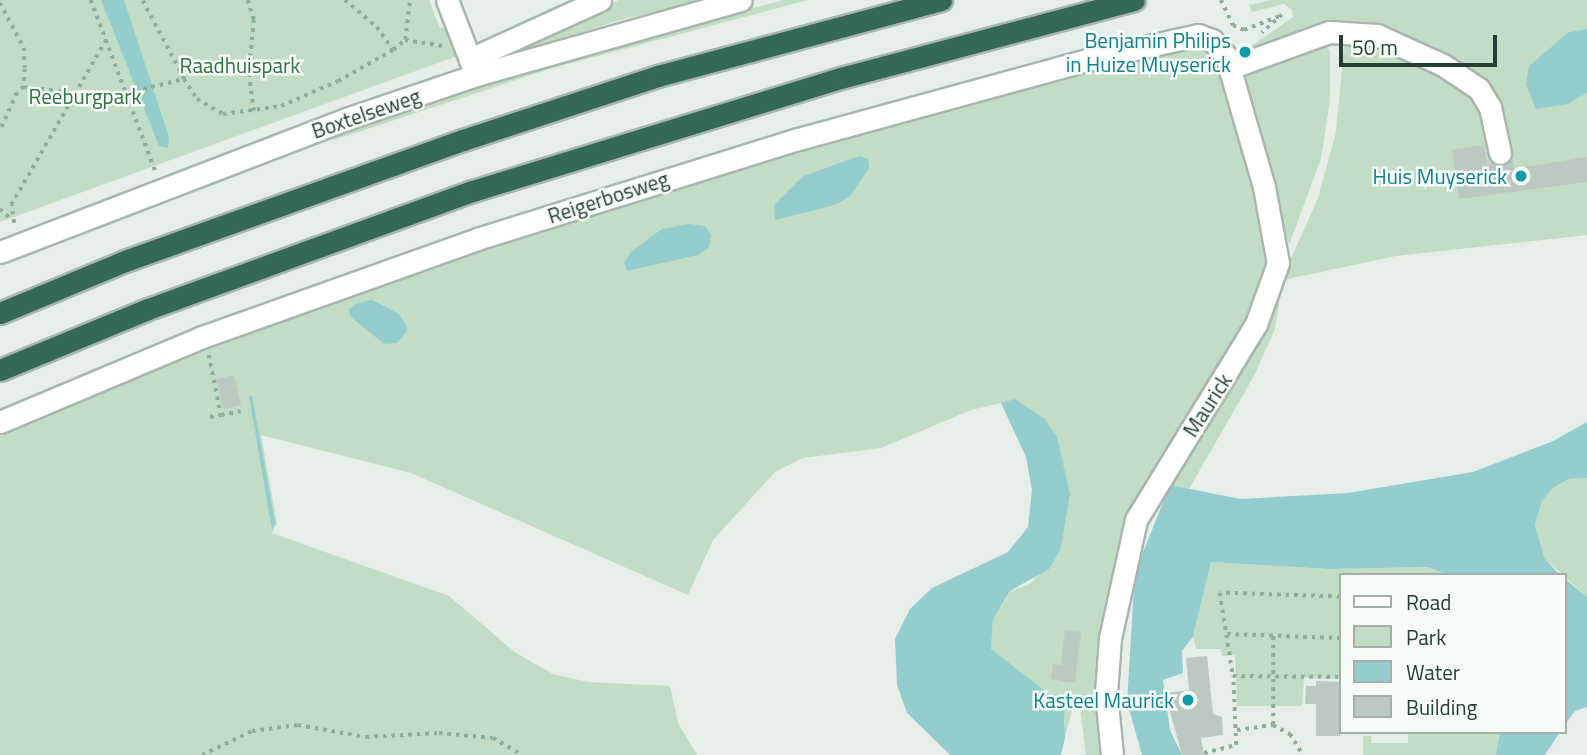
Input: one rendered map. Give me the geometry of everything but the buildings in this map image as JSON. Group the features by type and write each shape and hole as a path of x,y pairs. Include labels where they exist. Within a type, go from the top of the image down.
{"highway":[{"path":"0,313 125,261 476,136 658,76 941,0"},
{"path":"0,370 148,309 473,191 841,78 1134,0"}],"street":[{"path":"447,0 470,58"},
{"name":"Boxtelseweg","path":"0,252 320,129 600,0"},
{"name":"Boxtelseweg","path":"470,58 741,0"},
{"path":"1228,62 1329,32 1377,34 1443,65 1479,89 1490,107 1500,153"},
{"name":"Reigerbosweg","path":"0,422 202,337 372,275 651,183 1036,73 1198,35 1212,40 1228,62"},
{"name":"Maurick","path":"1112,755 1106,692 1110,638 1136,520 1256,324 1278,263 1269,209 1228,62"}],"path":[{"path":"91,0 130,95 155,170"},
{"path":"142,0 184,79 209,109 223,114 281,106 338,81 393,50 404,40 410,0"},
{"path":"248,0 254,20 249,74 254,111"},
{"path":"345,0 377,27 393,50"},
{"path":"1221,0 1233,25 1244,30 1277,13 1282,15 1279,22"},
{"path":"0,3 24,48 24,87 11,104 0,131"},
{"path":"0,209 14,223 11,205 107,38"},
{"path":"404,40 470,58"},
{"path":"24,87 130,95 156,85 184,79"},
{"path":"202,337 215,367 213,379 224,416"},
{"path":"210,417 241,411"},
{"path":"1203,754 1236,745 1233,676 1220,593 1338,597"},
{"path":"1227,635 1338,638"},
{"path":"1273,636 1273,725"},
{"path":"1233,676 1338,677"},
{"path":"202,755 252,731 298,725 366,737 439,733 493,737 522,755"},
{"path":"1237,730 1273,725 1290,734 1303,755"}],"green space":[{"path":"0,0 429,0 440,28 447,26 457,56 0,222"},
{"path":"619,0 704,0 620,20 498,59 495,53"},
{"path":"784,0 808,0 549,69 328,142 363,125 541,64"},
{"path":"1271,0 1587,0 1587,29 1569,32 1568,104 1587,93 1587,235 1396,256 1283,280 1275,329 1255,374 1189,489 1170,485 1258,333 1318,198 1336,132 1344,46 1375,29 1256,56 1251,46 1293,17 1292,10 1284,4 1252,12 1249,5"},
{"path":"1325,44 1330,50 1330,100 1321,159 1289,245 1240,84 1244,74"},
{"path":"1183,46 1201,49 1220,66 1256,182 1268,264 1258,303 1142,491 1103,755 1086,755 1080,708 1073,707 1065,736 1065,719 991,650 993,620 1011,591 1030,584 1061,548 1063,529 1015,400 971,410 881,448 803,458 775,472 713,540 688,595 411,473 261,435 277,523 272,533 449,596 516,653 553,674 588,682 670,686 678,723 697,755 0,755 0,430 285,314 653,191 1086,68","holes":["859,156 835,205 806,210 774,205 803,176"]},
{"path":"1587,478 1587,597 1566,578 1566,573 1560,573 1545,559 1535,525 1542,501 1553,488 1569,479"},
{"path":"1211,562 1328,569 1428,567 1444,573 1338,573 1338,679 1304,678 1302,706 1237,706 1235,655 1222,656 1221,649 1196,649 1193,637"},
{"path":"1408,734 1500,734 1496,755 1363,755 1363,736 1371,736 1371,743 1408,743"}],"water":[{"path":"101,0 124,0 169,137 168,148 159,146"},
{"path":"1587,29 1587,93 1568,104 1536,109 1526,85 1529,66 1569,32"},
{"path":"859,156 868,159 869,168 850,196 835,205 775,220 774,205 803,176"},
{"path":"689,224 705,226 711,235 709,248 698,255 627,271 624,262 632,251 662,229"},
{"path":"372,300 399,314 406,325 407,331 397,343 384,344 350,316 349,309 357,303"},
{"path":"252,395 275,523 272,530 249,396"},
{"path":"1015,399 1045,419 1057,437 1070,494 1061,548 1049,569 1010,591 993,620 991,649 1064,706 1065,738 1061,755 950,755 907,713 897,685 895,639 910,609 932,588 1008,552 1028,527 1032,490 1026,457 1001,403"},
{"path":"1587,422 1587,478 1569,479 1553,488 1542,501 1535,525 1545,559 1558,573 1444,573 1428,567 1328,569 1211,562 1193,637 1182,651 1183,673 1163,680 1170,730 1182,755 1142,755 1127,702 1134,587 1138,565 1170,485 1241,499 1348,493 1473,472 1553,441"},
{"path":"1566,580 1587,597 1587,707 1575,711 1566,723"},
{"path":"1500,734 1559,734 1545,755 1496,755"}],"place":[{"name":"Benjamin Philips in Huize Muyserick","path":"1245,52"},
{"name":"Huis Muyserick","path":"1521,176"},
{"name":"Kasteel Maurick","path":"1188,700"}],"park label":[{"name":"Raadhuispark","path":"240,65"},
{"name":"Reeburgpark","path":"85,96"}]}
